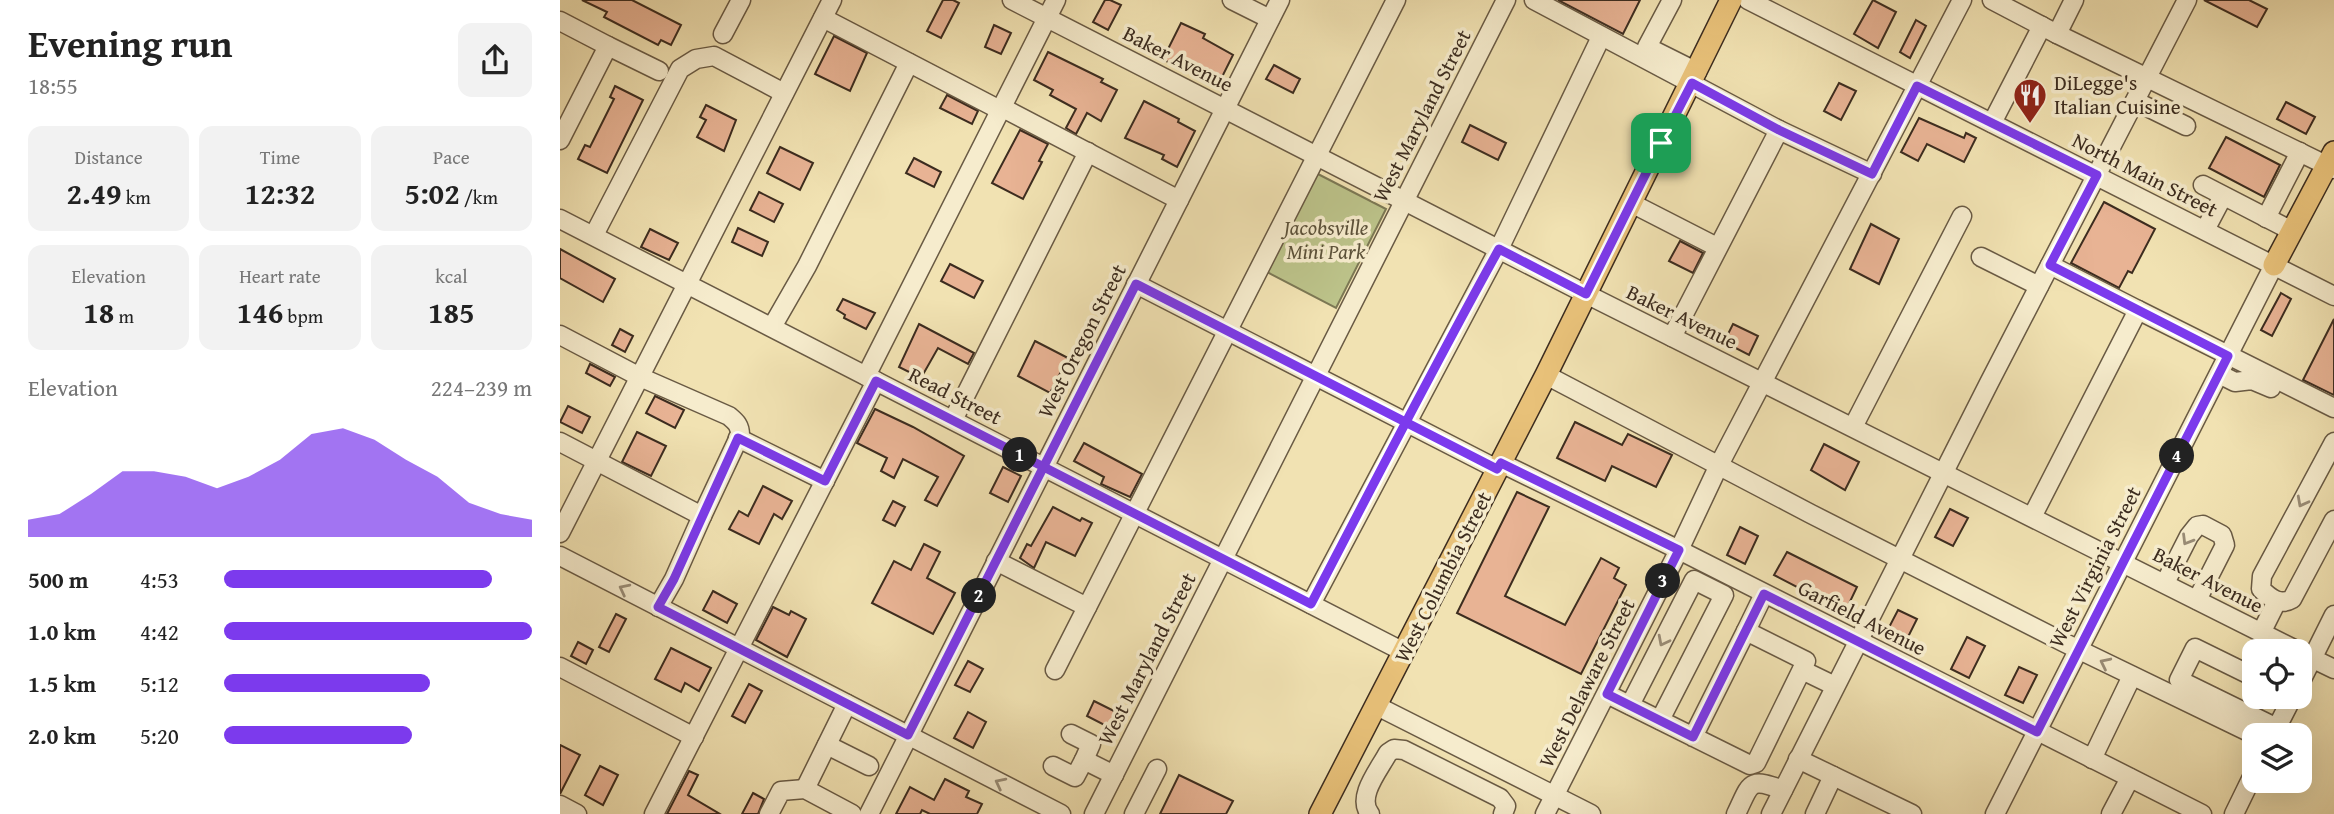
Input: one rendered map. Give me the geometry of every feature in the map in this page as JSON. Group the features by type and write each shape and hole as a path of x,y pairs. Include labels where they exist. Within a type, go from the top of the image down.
{"main road":[{"name":"West Columbia Street","path":"1320,814 1546,375 1731,0"},
{"path":"2274,265 2332,162"}],"street":[{"path":"723,34 741,0"},
{"path":"560,533 832,0"},
{"name":"Baker Avenue","path":"1012,0 1586,294 2273,639"},
{"path":"654,814 825,481 871,378 1055,0"},
{"path":"1232,0 1270,19"},
{"name":"West Oregon Street","path":"869,814 1280,0"},
{"path":"1055,670 1396,0"},
{"name":"West Maryland Street","path":"1094,814 1506,0"},
{"path":"1534,0 1601,37 1694,77"},
{"path":"1672,0 1647,47 1779,130 1872,174"},
{"name":"North Main Street","path":"1748,0 2334,296"},
{"name":"West Delaware Street","path":"1545,814 1679,550 1719,465 1962,0"},
{"path":"1992,0 2298,155 2332,162"},
{"path":"1992,123 2049,30 2074,0"},
{"path":"1771,814 1943,473 2188,0"},
{"path":"823,18 1179,200"},
{"path":"560,21 659,71"},
{"path":"1311,604 1499,249 1601,37"},
{"path":"560,140 608,46"},
{"path":"594,235 680,69 696,59 714,56 784,93"},
{"path":"772,327 807,267 909,63"},
{"path":"2134,101 2186,126"},
{"path":"1672,337 1779,130"},
{"path":"953,420 1088,152"},
{"path":"2268,214 2298,155"},
{"path":"2203,185 2268,214 2292,231"},
{"path":"2205,230 2223,196"},
{"path":"1631,203 1717,247"},
{"path":"1853,427 1962,216"},
{"name":"Read Street","path":"560,219 1404,652"},
{"path":"1981,257 2039,286"},
{"path":"2050,265 2334,408"},
{"name":"West Virginia Street","path":"1995,814 2274,265"},
{"name":"Garfield Avenue","path":"1136,284 1406,423 1679,550 2202,814"},
{"path":"2032,517 2138,310"},
{"path":"560,335 640,377 729,416 740,428 738,438 674,579 658,607"},
{"path":"2219,374 2235,382 2252,380 2295,396 2334,415"},
{"path":"1546,375 2078,650 2242,729"},
{"path":"738,438 825,481"},
{"path":"560,442 702,516"},
{"path":"2334,442 2262,576 2261,589 2277,601 2287,602 2292,599 2334,520"},
{"path":"2165,583 2197,526 2203,525 2214,530 2222,535 2225,545 2197,600"},
{"path":"560,556 908,735 1051,812"},
{"path":"996,561 1087,607"},
{"path":"1630,705 1694,580 1724,595 1660,720"},
{"path":"1693,737 1764,594"},
{"path":"2261,633 2277,601"},
{"path":"2312,643 2334,615"},
{"path":"1746,631 1806,661 1756,763 1750,765"},
{"path":"2242,671 2195,648 2179,680 2260,723"},
{"name":"Baker Avenue","path":"2312,658 2334,669"},
{"path":"560,667 694,737"},
{"path":"1802,670 1835,686"},
{"path":"2092,759 2132,676"},
{"path":"1607,694 1750,765 1757,783"},
{"path":"805,789 847,704"},
{"path":"1377,706 1591,814"},
{"path":"1053,766 1075,777 1091,744 1071,734"},
{"path":"827,745 869,766"},
{"path":"1370,814 1365,808 1364,798 1388,753 1394,749 1404,750 1500,798 1506,806 1503,814"},
{"path":"1798,759 1912,814"},
{"path":"1084,760 1114,775"},
{"path":"1134,814 1157,769"},
{"path":"1815,814 1833,776"},
{"path":"2111,814 2130,778"},
{"path":"1736,814 1749,788 1757,783 1783,789"},
{"path":"769,814 781,791 805,789 852,814"},
{"path":"2234,814 2244,793"},
{"path":"560,805 577,814"}],"green space":[{"name":"Jacobsville Mini Park","path":"1316,173 1386,209 1336,308 1267,272"}],"building":[{"path":"582,0 632,0 681,25 671,45 661,40 658,45 604,17 607,12"},
{"path":"943,0 959,3 941,38 927,31"},
{"path":"1105,0 1121,5 1108,30 1093,22"},
{"path":"1558,0 1640,0 1623,34"},
{"path":"1873,0 1896,12 1878,48 1854,34"},
{"path":"2204,0 2249,0 2267,9 2257,27"},
{"path":"1916,20 1926,26 1910,58 1900,52"},
{"path":"1181,23 1205,34 1203,38 1233,55 1218,85 1187,69 1185,72 1163,59"},
{"path":"994,25 1011,33 1001,54 985,47"},
{"path":"834,36 867,53 850,91 815,74"},
{"path":"1048,52 1103,79 1101,82 1117,90 1101,121 1087,113 1076,134 1066,128 1076,109 1050,95 1053,90 1034,80"},
{"path":"1274,65 1300,79 1293,93 1266,79"},
{"path":"1839,83 1856,91 1841,120 1824,111"},
{"path":"615,86 643,100 607,173 578,159 585,145 590,147 614,99 610,97"},
{"path":"947,95 978,111 972,124 940,108"},
{"path":"1144,101 1179,119 1178,122 1195,131 1177,167 1162,159 1164,155 1125,138"},
{"path":"2286,102 2315,117 2306,134 2277,119"},
{"path":"706,105 736,120 724,151 697,137 706,120 700,117"},
{"path":"1919,118 1964,138 1966,133 1976,138 1964,162 1927,144 1918,161 1901,152"},
{"path":"1470,125 1506,143 1498,160 1462,142"},
{"path":"1020,130 1048,144 1023,199 992,183"},
{"path":"2226,137 2280,165 2264,197 2209,168"},
{"path":"780,147 813,163 800,190 767,173"},
{"path":"914,158 941,172 934,187 906,173"},
{"path":"759,192 783,204 774,222 750,210"},
{"path":"2104,202 2155,229 2132,273 2128,271 2119,288 2071,263"},
{"path":"1871,224 1899,239 1879,284 1850,269"},
{"path":"738,228 768,242 762,256 732,242"},
{"path":"650,229 678,243 669,260 641,247"},
{"path":"1680,241 1703,253 1693,273 1669,261"},
{"path":"560,249 615,279 603,302 560,278"},
{"path":"950,264 983,281 974,298 941,281"},
{"path":"2281,293 2291,299 2272,336 2261,330"},
{"path":"843,299 875,313 866,329 844,318 845,315 837,310"},
{"path":"2334,319 2334,395 2303,380"},
{"path":"919,324 974,353 968,364 938,348 921,378 899,367"},
{"path":"1733,324 1758,336 1749,355 1724,342"},
{"path":"620,329 633,336 625,352 612,345"},
{"path":"1035,341 1068,358 1050,393 1018,376"},
{"path":"590,364 615,377 610,386 586,373"},
{"path":"655,396 684,410 675,428 646,413"},
{"path":"568,406 590,417 582,433 560,422"},
{"path":"875,409 964,456 937,506 925,500 938,477 903,459 894,478 881,471 887,458 857,443"},
{"path":"1575,422 1622,445 1628,434 1672,455 1656,487 1612,466 1605,481 1557,458"},
{"path":"637,432 666,446 651,476 622,462"},
{"path":"1084,443 1142,474 1130,497 1101,484 1104,477 1074,461"},
{"path":"1824,444 1859,462 1845,490 1811,470"},
{"path":"1003,467 1021,476 1008,502 990,493"},
{"path":"763,486 792,501 782,519 774,514 759,544 729,529 739,511 748,516"},
{"path":"1517,492 1549,507 1505,596 1565,625 1601,558 1619,568 1614,578 1626,585 1581,674 1457,613"},
{"path":"893,501 905,507 895,526 883,520"},
{"path":"1053,507 1080,521 1082,518 1092,523 1075,556 1046,542 1034,568 1020,558 1027,544 1031,546"},
{"path":"1950,509 1968,518 1953,546 1935,537"},
{"path":"1740,527 1758,536 1745,564 1727,555"},
{"path":"924,544 940,552 927,578 955,593 933,634 872,603 894,561 911,570"},
{"path":"1787,552 1857,587 1845,612 1774,575"},
{"path":"713,591 737,604 727,623 703,610"},
{"path":"773,607 789,615 791,611 806,619 787,657 756,640"},
{"path":"1898,610 1917,619 1904,645 1885,635"},
{"path":"616,614 626,619 609,652 599,647"},
{"path":"1967,637 1985,646 1969,678 1951,669"},
{"path":"578,642 593,650 586,664 571,656"},
{"path":"671,648 711,668 699,691 685,683 681,692 655,679"},
{"path":"968,661 983,669 970,692 955,685"},
{"path":"2019,667 2037,675 2023,703 2005,695"},
{"path":"749,684 762,691 745,723 732,716"},
{"path":"1094,701 1124,716 1116,731 1087,716"},
{"path":"968,712 986,722 973,748 954,738"},
{"path":"560,745 580,755 560,794"},
{"path":"600,766 618,775 603,805 585,795"},
{"path":"689,771 698,775 688,795 720,814 667,814"},
{"path":"1179,775 1233,801 1226,814 1160,814"},
{"path":"945,779 969,791 966,797 982,804 977,814 930,814 922,810 920,814 896,814 910,787 934,800"},
{"path":"753,793 764,799 758,814 742,814"}],"place":[{"name":"DiLegge's Italian Cuisine","path":"2030,125"}],"route":[{"path":"1661,143 1586,294 1499,249 1435,367 1406,423 1358,513 1311,604 1134,513 1044,467 876,381 825,481 738,438 674,579 658,607 908,735 1044,467 1136,284 1317,375 1406,423 1497,469 1501,463 1679,550 1607,694 1693,737 1764,594 2037,732 2228,356 2050,265 2097,175 1917,86 1872,174 1779,130 1692,83 1661,143"}]}
